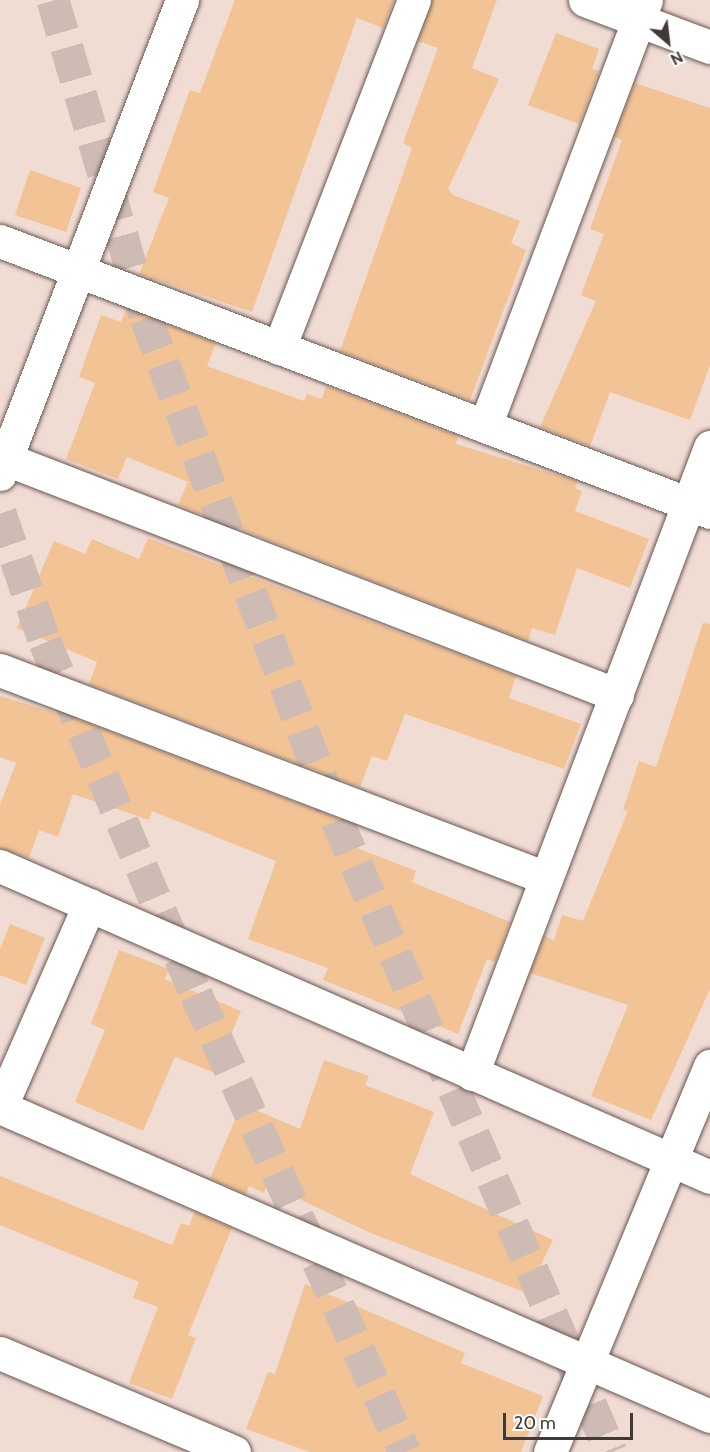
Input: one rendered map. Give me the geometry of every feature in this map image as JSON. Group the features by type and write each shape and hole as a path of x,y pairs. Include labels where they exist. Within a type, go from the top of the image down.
{"street":[{"path":"182,0 80,271 3,466 616,695"},
{"path":"279,348 414,0"},
{"path":"585,0 642,10 710,47"},
{"path":"485,426 642,10"},
{"path":"0,241 699,508"},
{"path":"472,1074 616,695 699,508 710,447"},
{"path":"0,670 546,878"},
{"path":"0,866 710,1177"},
{"path":"89,905 0,1108 710,1416"},
{"path":"550,1452 674,1161 710,1065"},
{"path":"0,1353 234,1452"}],"building":[{"path":"235,0 394,0 383,28 357,18 252,312 139,274 169,198 153,192 190,90 200,93"},
{"path":"432,0 497,0 472,68 499,79 448,189 453,195 520,221 511,243 526,250 470,400 340,351 412,148 403,143 438,48 418,41"},
{"path":"556,33 599,49 592,69 599,71 579,124 528,105"},
{"path":"635,83 710,108 710,365 690,420 610,392 590,446 540,427 596,301 581,295 604,234 590,229 622,140 614,137"},
{"path":"30,170 81,188 66,232 15,215"},
{"path":"126,309 216,343 207,366 304,401 307,394 322,399 326,386 458,436 456,444 577,481 575,488 582,491 575,511 649,539 630,588 577,568 555,635 532,628 528,641 178,505 188,482 127,457 118,479 66,459 95,383 79,377 101,315 121,322"},
{"path":"148,538 516,676 509,698 581,724 564,769 405,714 387,761 372,756 360,787 89,684 97,662 17,628 54,541 85,554 92,539 139,559"},
{"path":"703,623 710,624 710,989 651,1120 591,1096 628,1005 530,973 544,936 554,940 562,915 583,921 628,811 623,810 639,761 656,767"},
{"path":"0,696 76,719 346,822 339,841 416,871 412,882 510,922 495,962 487,959 458,1034 323,980 328,968 248,939 276,861 152,811 149,820 73,794 58,837 39,830 29,858 0,848 0,805 16,763 0,757"},
{"path":"10,924 45,938 26,985 0,975 0,949"},
{"path":"119,950 169,969 165,979 241,1011 215,1073 175,1057 143,1131 75,1102 105,1030 91,1024"},
{"path":"324,1060 369,1076 365,1085 434,1112 410,1174 553,1240 527,1293 368,1232 268,1184 264,1193 249,1186 246,1194 210,1178 242,1104 300,1129"},
{"path":"0,1176 172,1245 181,1223 189,1226 195,1212 232,1228 188,1335 196,1338 172,1399 129,1383 158,1307 133,1298 139,1282 0,1225"},
{"path":"305,1284 465,1353 461,1363 543,1396 521,1452 310,1452 246,1429 268,1372 275,1374"}],"tunnel":[{"path":"53,0 146,318 337,820 611,1452"},
{"path":"0,513 45,642 196,994 405,1452"}]}
